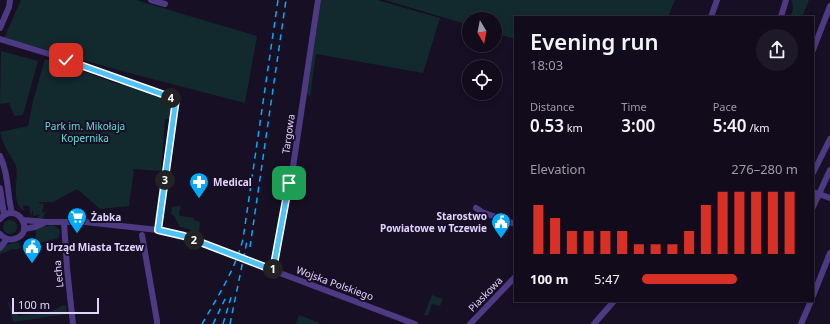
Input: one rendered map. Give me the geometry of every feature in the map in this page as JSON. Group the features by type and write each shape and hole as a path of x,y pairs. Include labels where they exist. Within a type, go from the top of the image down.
{"street":[{"path":"0,28 9,3 14,0"},
{"path":"151,0 165,4"},
{"name":"Targowa","path":"273,270 293,167 318,0"},
{"path":"711,16 717,0"},
{"path":"781,16 786,0"},
{"path":"814,47 830,6"},
{"path":"0,39 59,57 176,99 158,230"},
{"path":"814,171 830,139"},
{"path":"0,156 7,180 9,202 12,213"},
{"path":"830,170 816,193 830,198"},
{"path":"0,188 2,217 12,213 18,215 23,220 24,228 23,232 18,238 12,240 7,239 0,234"},
{"path":"476,208 482,212 514,224"},
{"name":"Wojska Polskiego","path":"23,220 47,222 85,222 158,230 184,236 415,324"},
{"name":"Wojska Polskiego","path":"24,228 35,227 47,222"},
{"name":"Lecha","path":"64,222 73,324"},
{"path":"142,235 157,321 156,324"},
{"path":"0,248 7,239"},
{"path":"814,293 830,253"},
{"name":"Piaskowa","path":"470,324 514,278"},
{"path":"594,324 613,302"},
{"path":"802,324 811,302"}],"green space":[{"path":"21,0 136,0 257,36 245,103 4,38"},
{"path":"321,0 377,0 440,18 423,73 316,54 310,97 307,93"},
{"path":"385,0 675,0 668,16 514,16 514,39 502,35 502,12 462,12 462,23"},
{"path":"792,0 809,0 802,16 790,16 793,9"},
{"path":"1,51 38,61 23,115 14,116 9,103 0,104"},
{"name":"Park im. Mikołaja Kopernika","path":"45,59 72,67 79,66 85,72 120,85 123,83 148,91 162,97 170,103 171,119 165,119 161,171 134,169 129,206 100,209 77,189 53,202 39,202 40,204 43,203 44,207 42,213 45,211 44,216 41,219 36,219 40,215 33,216 33,209 31,217 29,206 23,205 24,211 17,202 16,166 4,144 0,132 28,126 33,101"},
{"path":"181,206 179,213 180,216 194,218 194,220 200,222 199,232 180,227 174,216 171,214 172,207"},
{"path":"7,220 13,220 17,224 17,230 13,234 7,234 3,230 3,224"},
{"path":"53,225 59,229 60,233 58,238 36,244 36,228"},
{"path":"18,242 21,247 20,248 16,250 12,249 0,254 6,245"},
{"path":"432,295 443,299 440,306 432,304 428,316 424,315"},
{"path":"9,301 13,313 16,313 18,316 47,312 66,305 67,314 13,322"},
{"path":"299,315 322,324 296,324"}],"railway":[{"path":"202,324 231,272 243,239 278,0"},
{"path":"250,247 286,0"},
{"path":"230,324 247,241"},
{"path":"223,324 232,294"},
{"path":"213,324 227,295"}],"place":[{"name":"Medical","path":"199,199"},
{"name":"Żabka","path":"77,234"},
{"name":"Starostwo Powiatowe w Tczewie","path":"501,239"},
{"name":"Urząd Miasta Tczew","path":"32,264"}],"route":[{"path":"66,60 176,99 158,230 184,236 273,270 289,183"}]}
